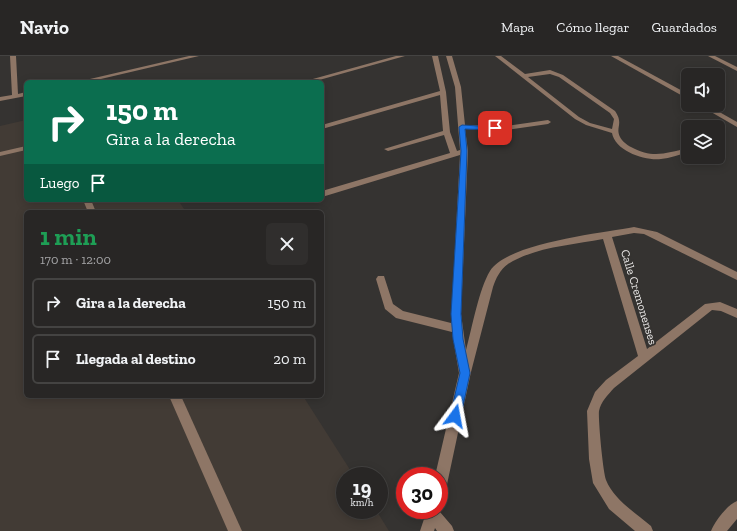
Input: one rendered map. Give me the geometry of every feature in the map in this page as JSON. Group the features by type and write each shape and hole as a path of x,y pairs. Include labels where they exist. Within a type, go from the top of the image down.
{"street":[{"path":"13,56 15,96"},
{"path":"88,80 159,62 196,56"},
{"path":"312,80 402,56"},
{"path":"435,56 443,92 446,132 454,154"},
{"path":"449,56 458,87 464,151 456,314 457,329 465,373"},
{"path":"498,56 577,118 588,124 614,132"},
{"path":"614,56 681,93"},
{"path":"711,56 737,69"},
{"path":"523,76 550,72 561,76 613,112 617,119 614,132 620,143 632,150 647,156 659,157 681,152"},
{"path":"324,127 443,92"},
{"path":"0,99 24,94"},
{"path":"714,112 737,125"},
{"path":"462,127 506,128 548,122"},
{"path":"388,150 446,132"},
{"path":"0,154 24,148"},
{"path":"324,193 464,151"},
{"name":"Calle Cremonenses","path":"444,467 465,373 488,287 494,272 504,262 533,249 634,230 654,234 737,276"},
{"name":"Calle Cremonenses","path":"607,236 644,358 709,307 714,305 733,312"},
{"path":"381,278 389,306 400,315 457,329"},
{"path":"644,358 610,384 599,396 593,411 596,459 600,482 614,504 646,531"},
{"path":"176,398 235,531"},
{"path":"718,531 737,508"},
{"path":"427,531 432,519"},
{"path":"438,519 447,531"}],"shaded area":[{"path":"24,120 24,202 179,202 185,210 24,210 24,398 304,398 348,467 336,467 336,519 382,519 389,531 0,531 0,126"}],"route":[{"path":"455,416 465,373 458,339 456,314 464,151 462,127 495,128"}]}
